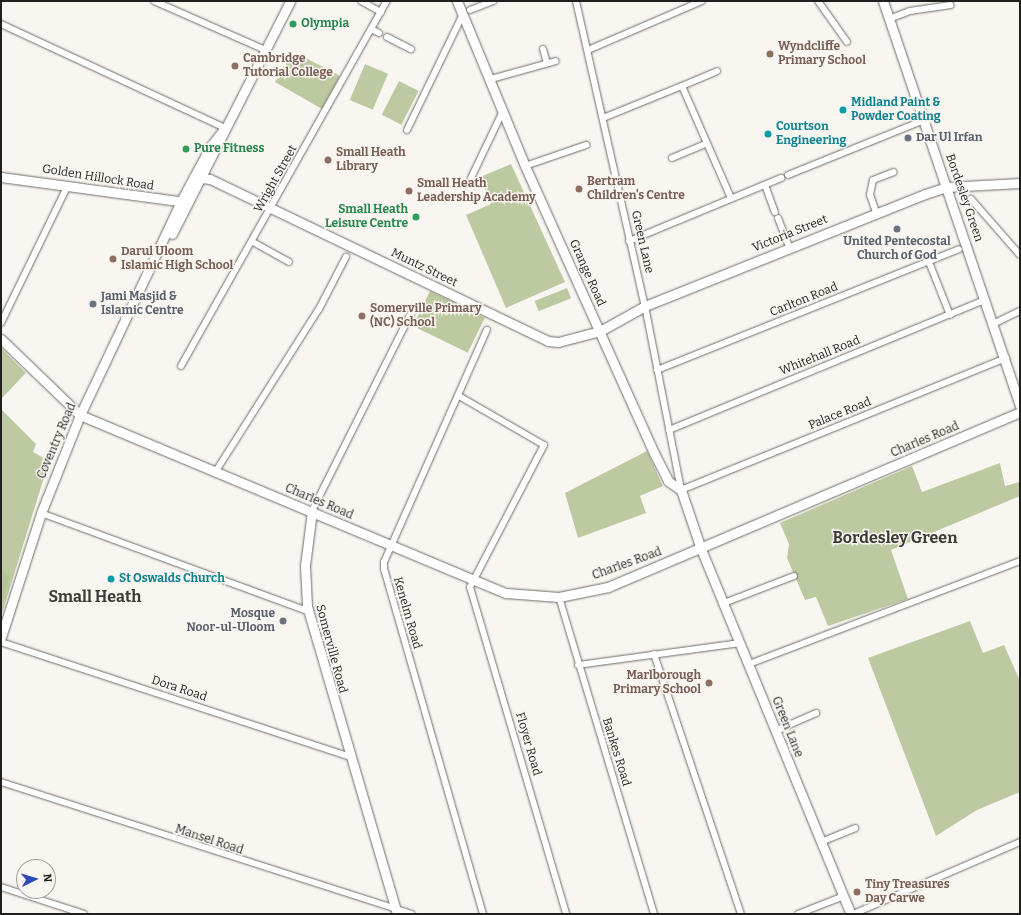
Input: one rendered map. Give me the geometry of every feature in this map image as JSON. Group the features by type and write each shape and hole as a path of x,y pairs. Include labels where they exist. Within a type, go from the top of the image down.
{"street":[{"path":"154,1 265,50"},
{"name":"Coventry Road","path":"1,637 41,513 80,415 154,262 180,203 198,177 290,1"},
{"path":"361,1 381,12"},
{"name":"Wright Street","path":"181,366 272,209 387,1"},
{"name":"Grange Road","path":"457,1 466,12 525,166 668,481 682,490"},
{"path":"407,130 466,12 493,1"},
{"name":"Green Lane","path":"576,1 629,241 645,306 656,370 682,490"},
{"path":"588,50 702,1"},
{"path":"818,1 848,42"},
{"name":"Bordesley Green","path":"883,1 946,187 995,323 1020,404"},
{"path":"889,18 910,10 950,5"},
{"path":"1,24 224,128"},
{"path":"371,29 379,33"},
{"path":"387,37 411,49"},
{"path":"543,49 547,63"},
{"path":"491,79 556,61"},
{"path":"603,118 717,72"},
{"path":"682,86 731,198"},
{"path":"471,178 503,111"},
{"path":"788,175 924,120"},
{"path":"672,158 707,143"},
{"path":"525,166 586,145"},
{"path":"876,212 870,186 873,180 894,172"},
{"name":"Golden Hillock Road","path":"1,177 68,185 180,203 191,200"},
{"name":"Coventry Road","path":"154,262 191,200 198,177"},
{"name":"Muntz Street","path":"198,177 272,209 548,341 566,341 600,331 645,306"},
{"path":"629,241 781,178"},
{"name":"Victoria Street","path":"645,306 876,212 946,187 1020,183"},
{"path":"1,323 68,185"},
{"path":"765,185 789,247"},
{"path":"971,199 1020,254"},
{"path":"253,242 289,262"},
{"name":"Carlton Road","path":"656,370 959,249"},
{"path":"216,471 319,308 346,257"},
{"path":"929,262 950,315"},
{"name":"Whitehall Road","path":"669,430 980,302"},
{"name":"Somerville Road","path":"397,913 308,611 305,566 312,511 413,309"},
{"path":"995,323 1020,311"},
{"name":"Kenelm Road","path":"483,914 384,577 384,562 392,547 487,330"},
{"path":"1,339 80,415"},
{"name":"Palace Road","path":"682,490 1006,358"},
{"path":"459,396 544,445 473,580"},
{"name":"Charles Road","path":"80,415 312,511 392,547 506,593 559,597 608,587 701,549 1020,412"},
{"path":"682,490 701,549"},
{"path":"41,513 308,611"},
{"name":"Green Lane","path":"701,549 852,914"},
{"path":"749,664 1020,561"},
{"path":"724,603 794,576"},
{"name":"Floyer Road","path":"473,580 470,587 566,914"},
{"name":"Bankes Road","path":"559,597 578,665 654,914"},
{"name":"Dora Road","path":"1,642 350,757"},
{"path":"578,665 740,643"},
{"path":"654,654 741,914"},
{"path":"775,731 816,713"},
{"name":"Mansel Road","path":"1,782 397,913 411,914"},
{"path":"821,842 855,828"},
{"path":"852,914 1020,842"},
{"path":"1,887 84,914"},
{"path":"798,914 844,896"}],"green space":[{"path":"290,55 298,59 300,55 340,76 322,109 275,82"},
{"path":"365,64 388,74 373,110 350,100"},
{"path":"399,81 419,91 401,125 382,115"},
{"path":"511,164 565,282 506,308 466,215 491,204 480,177"},
{"path":"567,288 571,298 539,311 535,301"},
{"path":"430,291 485,318 468,353 413,326"},
{"path":"1,348 26,373 1,399"},
{"path":"1,409 36,444 33,452 49,461 1,617"},
{"path":"647,451 663,486 640,496 646,513 578,538 565,493"},
{"path":"1000,463 1005,486 1020,482 1020,496 891,550 908,599 828,626 816,597 805,600 787,558 789,544 780,523 912,466 922,492"},
{"path":"1,569 10,577 1,607"},
{"path":"970,621 983,653 1004,645 1020,681 1020,792 977,810 936,836 868,658"}],"place":[{"name":"Olympia","path":"293,24"},
{"name":"Wyndcliffe Primary School","path":"770,54"},
{"name":"Cambridge Tutorial College","path":"235,66"},
{"name":"Midland Paint & Powder Coating","path":"843,110"},
{"name":"Courtson Engineering","path":"768,134"},
{"name":"Dar Ul Irfan","path":"908,138"},
{"name":"Pure Fitness","path":"186,149"},
{"name":"Small Heath Library","path":"328,160"},
{"name":"Bertram Children's Centre","path":"579,189"},
{"name":"Small Heath Leadership Academy","path":"409,191"},
{"name":"Small Heath Leisure Centre","path":"416,217"},
{"name":"United Pentecostal Church of God","path":"897,229"},
{"name":"Darul Uloom Islamic High School","path":"113,259"},
{"name":"Jami Masjid & Islamic Centre","path":"93,304"},
{"name":"Somerville Primary (NC) School","path":"362,316"},
{"name":"St Oswalds Church","path":"111,579"},
{"name":"Mosque Noor-ul-Uloom","path":"283,621"},
{"name":"Marlborough Primary School","path":"709,683"},
{"name":"Tiny Treasures Day Carwe","path":"857,892"}],"district":[{"name":"Bordesley Green","path":"895,538"},
{"name":"Small Heath","path":"95,597"}]}
